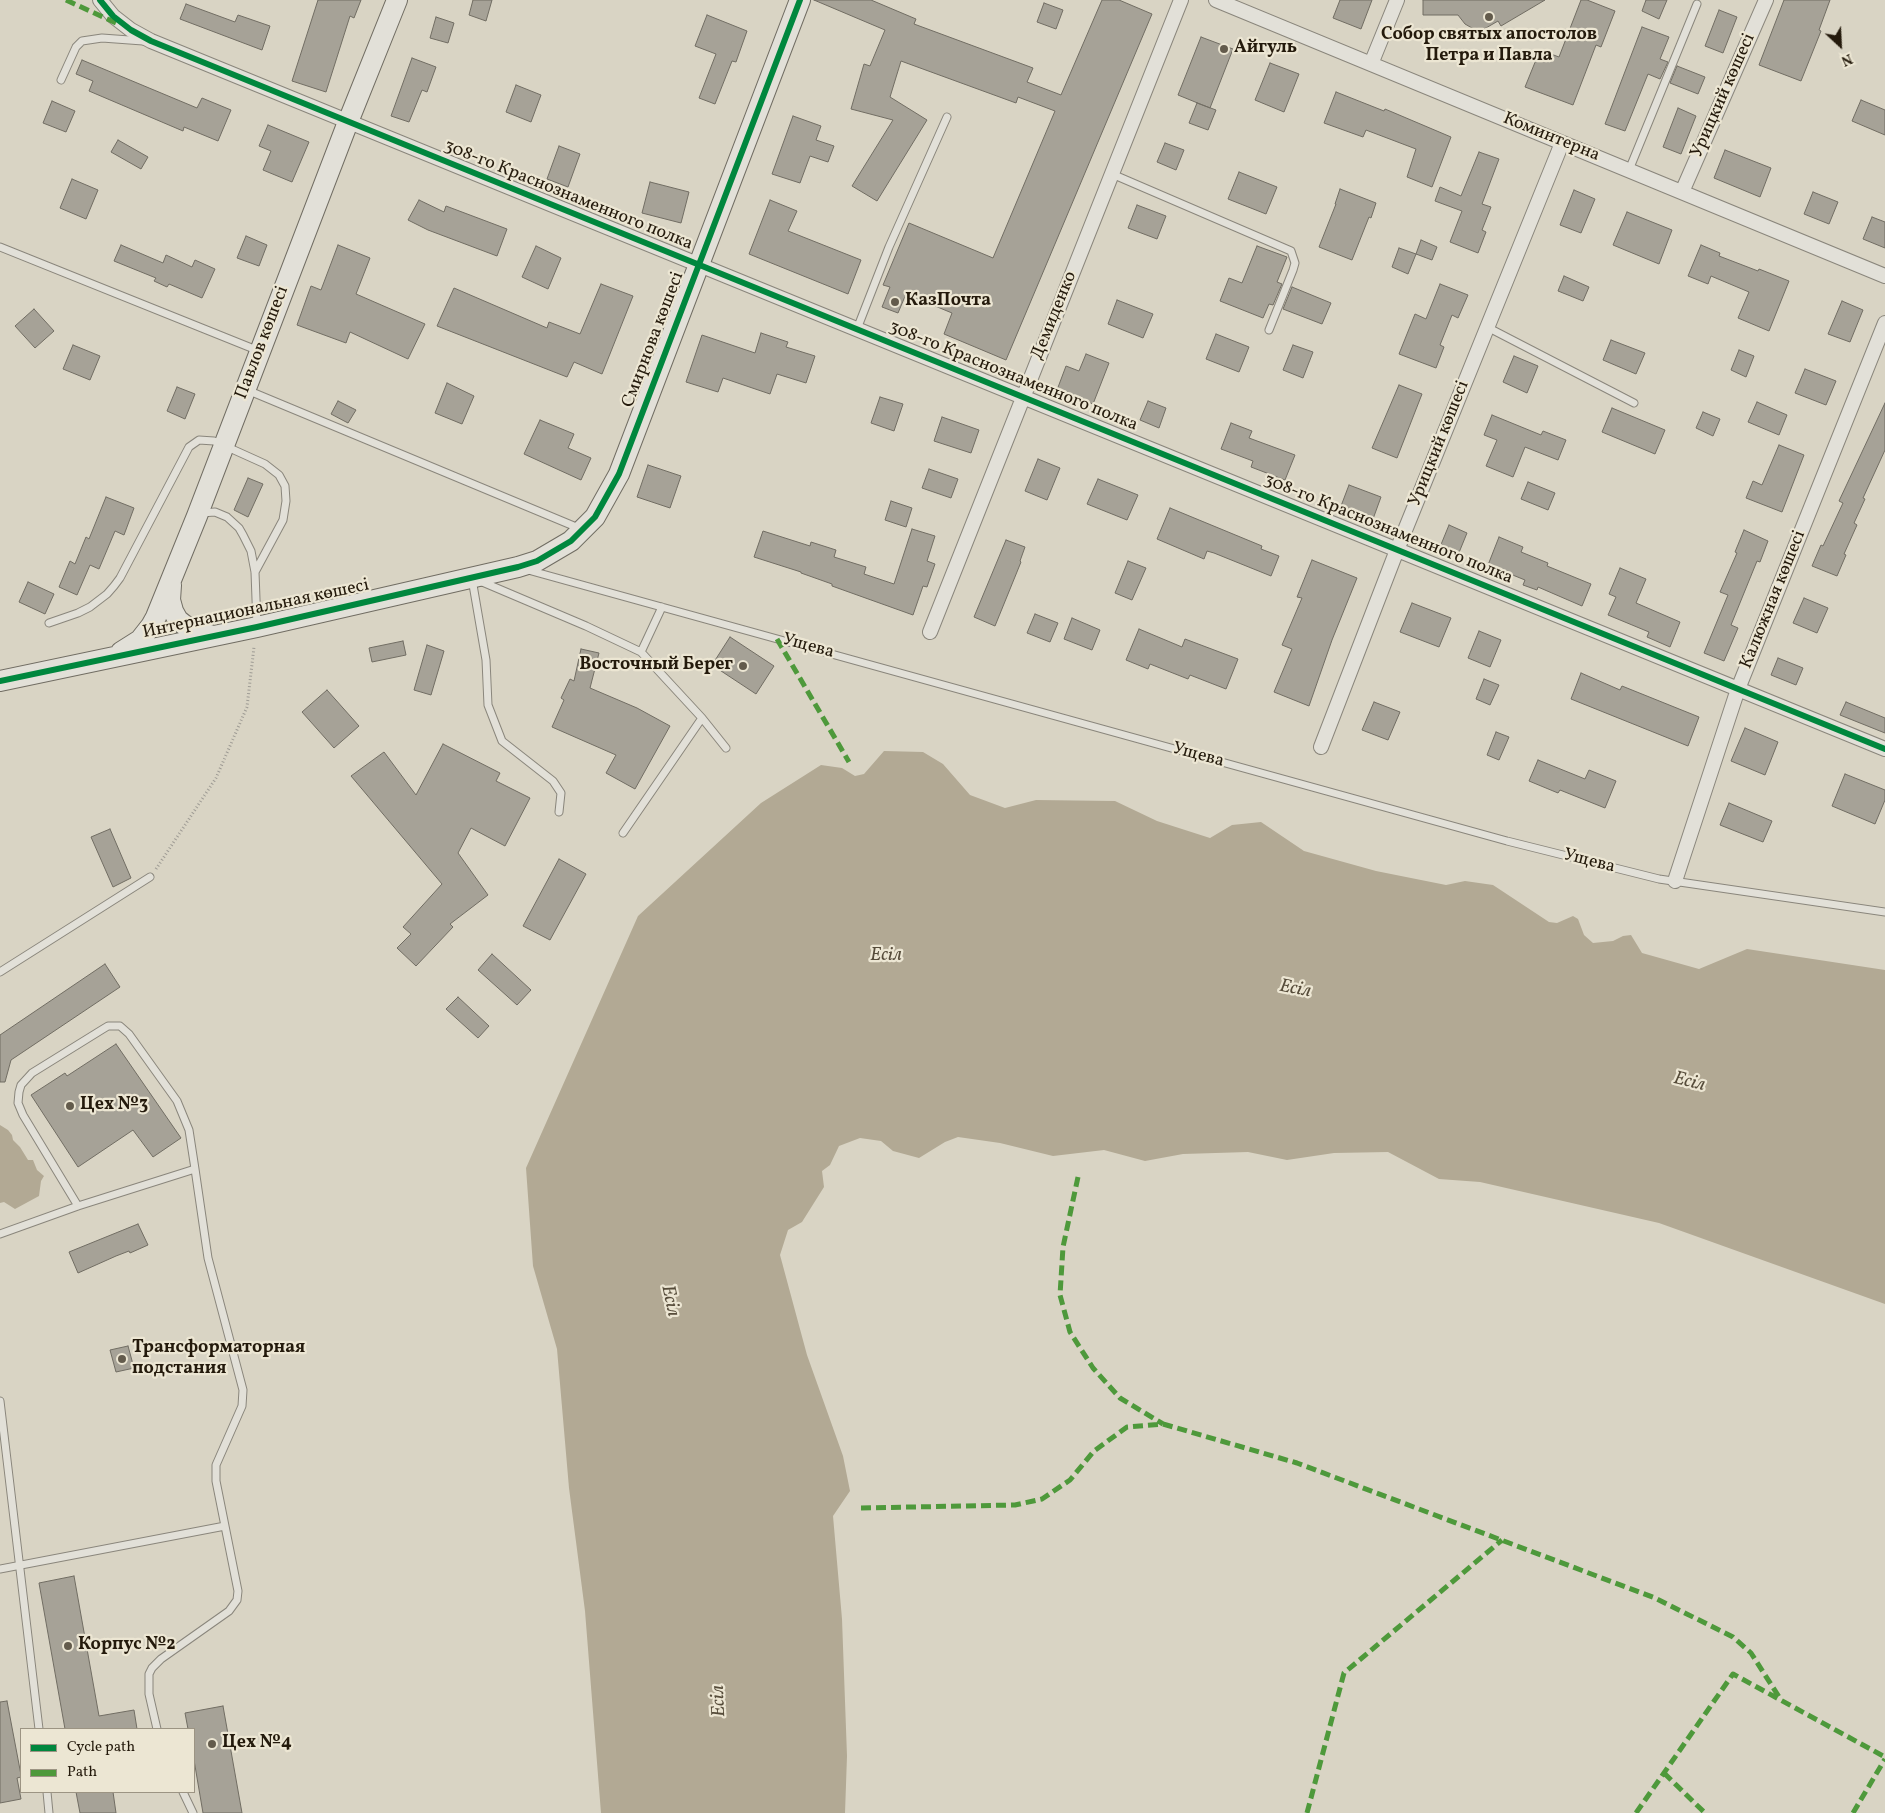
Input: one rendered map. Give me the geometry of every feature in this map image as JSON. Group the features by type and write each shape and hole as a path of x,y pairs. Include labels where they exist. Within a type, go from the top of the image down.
{"street":[{"name":"308-го Краснознаменного полка","path":"100,0 113,16 131,30 151,41 1885,749"},
{"name":"Павлов көшесі","path":"100,660 123,651 145,634 151,626 197,516 348,122 397,0"},
{"name":"Смирнова көшесі","path":"518,567 537,561 557,551 584,530 604,503 619,474 800,0"},
{"name":"Демиденко","path":"930,632 1181,0"},
{"name":"Коминтерна","path":"1216,0 1885,276"},
{"path":"1371,64 1397,0"},
{"name":"Урицкий көшесі","path":"1682,192 1766,0"},
{"name":"Урицкий көшесі","path":"1321,747 1397,550 1562,143"},
{"name":"Калюжная көшесі","path":"1676,881 1738,689 1885,323"},
{"name":"Интернациональная көшесі","path":"0,681 212,636 518,567"},
{"path":"174,574 170,600 175,616 186,628 200,634 212,636"}],"lane":[{"path":"1629,170 1697,4"},
{"path":"61,80 76,47 82,41 102,38 151,41"},
{"path":"857,329 889,247 948,117"},
{"path":"1112,174 1291,252 1295,263 1269,330"},
{"path":"0,247 260,351"},
{"path":"1487,327 1634,403"},
{"path":"245,389 584,530"},
{"path":"49,622 78,614 90,607 107,594 117,582 192,444 199,440 209,440 265,464 278,474 285,486 286,501 283,520 255,572"},
{"path":"197,516 205,512 215,512 227,517 234,522 243,536 251,551 255,572 256,626"},
{"name":"Ущева","path":"518,567 1507,841 1659,879 1885,912"},
{"path":"472,577 642,652 702,718 726,748"},
{"path":"472,577 486,660 488,705 502,741 552,781 561,793 559,812"},
{"path":"642,652 662,607"},
{"path":"623,833 702,718"},
{"path":"0,972 150,878"},
{"path":"78,1206 23,1115 18,1103 19,1092 21,1085 32,1073 108,1026 120,1026 177,1101 189,1130 208,1258 243,1390 242,1406 216,1465 216,1481 238,1591 237,1600 229,1611 152,1668 149,1674 149,1694 157,1728"},
{"path":"0,1234 78,1206 195,1170"},
{"path":"0,1401 39,1728"},
{"path":"0,1569 225,1526"},
{"path":"47,1793 49,1813"},
{"path":"183,1793 193,1813"}],"path":[{"path":"150,878 216,778 243,716 246,706 256,626"}],"water":[{"name":"Есіл","path":"884,751 923,752 943,764 970,795 1005,808 1036,800 1115,801 1157,821 1210,838 1232,825 1261,822 1304,851 1376,871 1446,885 1465,881 1493,885 1549,922 1557,923 1573,916 1578,919 1584,935 1593,943 1613,941 1623,936 1631,935 1642,953 1699,969 1747,949 1885,970 1885,1304 1659,1223 1480,1182 1439,1179 1388,1152 1334,1153 1287,1160 1248,1152 1183,1154 1145,1161 1104,1150 1053,1156 1000,1143 958,1137 945,1142 919,1158 893,1151 881,1141 860,1138 839,1146 830,1165 822,1171 824,1187 802,1222 788,1230 780,1255 807,1355 843,1456 850,1491 833,1516 842,1619 847,1756 845,1813 601,1813 585,1611 569,1488 557,1349 533,1266 526,1168 638,916 761,803 821,765 842,768 855,776 864,774"},
{"path":"0,1125 8,1130 28,1160 33,1160 37,1170 44,1176 41,1181 39,1196 15,1209 4,1202 0,1203"}],"building":[{"path":"318,0 361,0 354,18 350,16 326,92 292,81"},
{"path":"473,0 492,0 486,21 469,15"},
{"path":"814,0 871,0 916,19 914,24 1033,68 1027,82 1061,95 1102,0 1119,0 1152,14 1006,360 944,334 952,313 906,294 898,313 882,307 890,287 883,285 909,223 993,258 1055,111 1018,97 1016,103 901,61 890,97 927,120 877,201 852,186 893,120 851,109 864,64 870,66 885,30"},
{"path":"1340,0 1372,0 1361,29 1333,18"},
{"name":"Собор святых апостолов Петра и Павла","path":"1423,0 1545,0 1501,26 1498,21 1479,32 1465,24 1458,15 1423,15"},
{"path":"1581,0 1587,0 1615,11 1601,47 1596,45 1573,105 1525,87 1540,50 1559,57"},
{"path":"1646,0 1667,0 1659,19 1642,11"},
{"path":"1784,0 1830,0 1819,30 1821,31 1801,81 1759,65"},
{"path":"1044,3 1063,10 1056,29 1037,22"},
{"path":"186,4 235,22 238,15 270,26 262,50 180,19"},
{"path":"1719,10 1737,17 1723,53 1705,46"},
{"path":"707,15 747,31 736,62 732,61 715,104 699,98 716,54 695,46"},
{"path":"436,17 454,23 448,43 430,38"},
{"path":"1642,27 1669,37 1660,59 1668,62 1660,79 1648,74 1625,131 1605,124"},
{"path":"1201,37 1233,49 1210,108 1178,95"},
{"path":"412,58 436,67 427,92 422,90 409,122 391,116"},
{"path":"82,60 197,108 202,98 231,110 218,141 184,127 183,131 89,91 93,81 76,74"},
{"path":"1270,63 1299,74 1284,112 1255,100"},
{"path":"1677,66 1705,77 1698,94 1670,83"},
{"path":"516,85 541,95 531,122 506,112"},
{"path":"1336,92 1384,111 1385,109 1451,137 1432,187 1407,177 1416,149 1366,130 1363,137 1324,123"},
{"path":"1861,100 1885,110 1885,135 1852,121"},
{"path":"52,101 75,111 66,132 43,123"},
{"path":"1197,103 1216,110 1208,130 1189,123"},
{"path":"1678,108 1696,116 1681,154 1663,147"},
{"path":"793,116 821,126 816,140 834,146 828,162 810,156 800,183 772,174"},
{"path":"268,125 309,142 292,182 263,170 271,151 259,146"},
{"path":"118,140 148,157 141,169 111,152"},
{"path":"1165,143 1184,150 1176,170 1157,162"},
{"path":"559,146 580,154 568,187 547,179"},
{"path":"1725,150 1771,168 1760,197 1714,178"},
{"path":"1479,152 1499,159 1482,204 1491,207 1482,230 1486,232 1478,253 1450,242 1462,211 1435,201 1440,187 1461,196"},
{"path":"1239,172 1277,187 1266,214 1228,199"},
{"path":"72,179 98,190 86,219 60,208"},
{"path":"650,182 689,192 681,223 642,213"},
{"path":"1340,189 1376,203 1352,260 1319,247"},
{"path":"1574,190 1595,199 1581,233 1560,225"},
{"path":"1813,192 1838,202 1829,224 1804,214"},
{"path":"419,200 444,212 446,206 507,229 497,256 428,230 408,220"},
{"path":"770,200 797,211 788,231 861,260 848,294 749,254"},
{"path":"1137,205 1166,216 1157,239 1128,228"},
{"path":"1627,212 1672,230 1659,264 1613,245"},
{"path":"1872,217 1885,222 1885,248 1863,239"},
{"path":"246,236 267,245 259,266 237,258"},
{"path":"1421,240 1437,247 1432,260 1416,254"},
{"path":"121,245 163,263 166,255 192,267 195,260 215,269 202,298 169,284 167,287 154,281 156,278 114,261"},
{"path":"338,245 370,258 356,294 425,324 408,359 350,332 346,343 297,325 311,286 321,290"},
{"path":"1701,245 1720,253 1719,256 1789,281 1769,331 1738,318 1749,292 1711,276 1708,284 1688,276"},
{"path":"536,246 561,258 548,289 522,277"},
{"path":"1257,246 1287,257 1277,282 1282,284 1273,305 1269,304 1263,318 1220,301 1229,278 1242,283"},
{"path":"1399,248 1416,254 1408,274 1392,267"},
{"path":"1564,276 1589,287 1583,301 1558,291"},
{"path":"601,284 633,296 602,374 574,362 567,377 437,326 454,288 547,328 549,322 580,334"},
{"path":"1440,284 1468,295 1458,318 1452,315 1440,345 1444,347 1436,368 1399,354 1415,314 1426,319"},
{"path":"1292,287 1331,303 1322,324 1283,309"},
{"path":"1117,300 1153,314 1143,338 1108,324"},
{"path":"1842,301 1863,310 1850,342 1828,334"},
{"path":"34,309 54,331 35,348 15,326"},
{"path":"761,333 788,342 786,347 815,356 806,383 777,374 770,394 723,378 718,392 686,382 702,335 755,353"},
{"path":"1216,334 1249,347 1239,372 1206,359"},
{"path":"1611,340 1645,353 1636,374 1603,360"},
{"path":"73,345 100,356 90,380 63,369"},
{"path":"1293,345 1313,352 1303,378 1283,370"},
{"path":"1739,350 1754,356 1746,377 1731,370"},
{"path":"1086,354 1109,363 1093,404 1057,390 1066,366 1079,371"},
{"path":"1514,356 1538,366 1527,393 1503,382"},
{"path":"1805,369 1836,381 1826,405 1795,393"},
{"path":"447,383 474,396 462,424 435,413"},
{"path":"1399,385 1422,394 1397,458 1372,448"},
{"path":"177,387 195,394 185,419 167,411"},
{"path":"880,397 903,404 894,431 871,423"},
{"path":"338,401 356,410 348,423 331,414"},
{"path":"1148,401 1166,408 1159,428 1140,420"},
{"path":"1757,402 1787,415 1779,435 1748,422"},
{"path":"1885,403 1885,450 1863,498 1865,499 1854,523 1857,525 1844,554 1846,555 1837,576 1812,566 1843,503 1839,501"},
{"path":"1612,408 1665,430 1655,454 1602,432"},
{"path":"1703,412 1720,419 1713,436 1696,428"},
{"path":"1492,415 1541,435 1543,431 1566,440 1558,460 1525,447 1513,477 1486,466 1497,440 1484,435"},
{"path":"942,417 979,430 971,453 934,441"},
{"path":"540,420 574,434 568,448 591,458 581,480 524,454"},
{"path":"1231,423 1252,431 1249,438 1295,455 1285,480 1251,467 1253,461 1221,449"},
{"path":"1779,445 1804,455 1782,512 1746,498 1753,481 1762,485"},
{"path":"1038,459 1060,468 1047,500 1025,491"},
{"path":"648,465 681,476 670,508 637,497"},
{"path":"929,469 958,479 951,498 922,488"},
{"path":"248,478 263,484 248,517 234,510"},
{"path":"1098,479 1138,495 1127,520 1087,504"},
{"path":"1528,482 1555,493 1548,510 1521,499"},
{"path":"1349,485 1381,497 1373,519 1341,506"},
{"path":"106,497 134,508 124,535 115,531 99,569 90,565 77,595 59,587 70,561 75,564 86,537 89,539"},
{"path":"891,501 912,508 906,527 885,520"},
{"path":"1170,508 1262,546 1261,549 1279,556 1271,576 1207,551 1204,559 1157,539"},
{"path":"1449,525 1467,533 1458,555 1440,547"},
{"path":"912,529 935,536 927,561 935,564 927,587 923,586 913,615 832,586 832,584 801,572 754,557 763,531 810,546 811,542 836,550 834,557 866,567 864,574 894,584"},
{"path":"1744,530 1768,541 1760,562 1757,561 1731,625 1738,628 1724,661 1704,653 1728,595 1720,592 1737,553 1735,552"},
{"path":"1499,537 1523,547 1521,552 1548,563 1547,566 1591,584 1582,606 1538,587 1537,590 1523,585 1525,580 1488,565"},
{"path":"1006,540 1025,547 1021,562 995,626 974,617"},
{"path":"1312,560 1357,578 1332,640 1309,706 1274,692 1292,649 1282,645 1302,598 1297,597"},
{"path":"1128,561 1146,568 1132,600 1115,593"},
{"path":"1620,568 1646,579 1636,603 1680,622 1670,647 1647,637 1649,632 1608,615 1616,597 1609,594"},
{"path":"28,582 54,594 45,614 19,602"},
{"path":"1804,598 1828,608 1817,633 1793,623"},
{"path":"1412,603 1451,618 1439,647 1400,632"},
{"path":"1035,614 1058,623 1050,642 1027,633"},
{"path":"1072,618 1100,630 1092,650 1064,639"},
{"path":"1139,629 1182,647 1185,639 1238,659 1226,689 1190,675 1188,679 1150,664 1148,669 1126,660"},
{"path":"1479,631 1501,640 1490,667 1468,658"},
{"name":"Восточный Берег","path":"730,637 774,666 756,694 712,665"},
{"path":"403,641 406,655 372,662 369,648"},
{"path":"427,645 444,651 431,695 414,690"},
{"path":"581,649 599,653 590,688 637,708 670,726 635,789 606,773 616,755 552,727 564,700 561,698 570,679 574,681"},
{"path":"1778,658 1803,668 1796,685 1771,675"},
{"path":"1581,673 1620,690 1622,686 1699,717 1688,746 1571,699"},
{"path":"1484,679 1499,685 1490,705 1476,699"},
{"path":"327,690 359,726 334,748 302,712"},
{"path":"1374,702 1400,712 1388,740 1362,730"},
{"path":"1846,702 1885,718 1885,733 1840,715"},
{"path":"1745,728 1778,742 1765,775 1731,761"},
{"path":"1496,732 1509,737 1499,760 1487,755"},
{"path":"443,744 500,773 496,781 530,798 505,846 471,828 458,853 488,895 450,924 453,927 416,966 397,948 411,934 403,927 442,884 351,776 384,752 416,795"},
{"path":"1538,760 1585,779 1589,770 1616,781 1605,808 1560,790 1558,793 1529,781"},
{"path":"1845,774 1885,790 1885,800 1875,824 1832,806"},
{"path":"1729,803 1772,821 1763,842 1720,825"},
{"path":"110,829 131,878 113,887 91,837"},
{"path":"559,859 586,874 550,940 523,926"},
{"path":"492,954 531,990 517,1005 478,970"},
{"path":"105,964 120,987 11,1060 5,1082 0,1082 0,1035"},
{"path":"458,997 489,1026 478,1038 446,1009"},
{"name":"Цех №3","path":"116,1044 181,1138 153,1157 133,1130 78,1167 31,1095 65,1073 67,1076"},
{"path":"138,1224 148,1245 130,1253 129,1251 116,1256 78,1273 69,1252"},
{"name":"Трансформаторная подстания","path":"128,1346 134,1368 116,1372 110,1350"},
{"name":"Корпус №2","path":"74,1576 99,1716 134,1710 137,1728 65,1728 39,1583"},
{"path":"7,1701 20,1770 20,1777 17,1778 21,1799 0,1803 0,1702"},
{"name":"Цех №4","path":"223,1706 242,1813 203,1813 195,1766 195,1728 188,1728 185,1713"},
{"path":"76,1793 113,1793 116,1813 80,1813"}],"marked path":[{"path":"66,0 116,23"},
{"path":"777,639 849,762"},
{"path":"1078,1177 1063,1247 1060,1295 1070,1332 1093,1368 1120,1398 1163,1424"},
{"path":"861,1508 1015,1505 1042,1499 1070,1480 1094,1451 1127,1427 1163,1424 1297,1463 1655,1598 1733,1637 1751,1653 1781,1700"},
{"path":"1307,1813 1344,1673 1502,1540"},
{"path":"1636,1813 1733,1674 1885,1757"},
{"path":"1853,1813 1885,1759"},
{"path":"1664,1773 1705,1813"}],"cycle path":[{"path":"100,0 113,16 131,30 151,41 1885,749"},
{"path":"0,681 257,627 518,567 537,561 571,541 595,517 619,474 800,0"}],"place":[{"name":"Собор святых апостолов Петра и Павла","path":"1489,17"},
{"name":"Айгуль","path":"1224,49"},
{"name":"КазПочта","path":"895,302"},
{"name":"Восточный Берег","path":"743,666"},
{"name":"Цех №3","path":"70,1106"},
{"name":"Трансформаторная подстания","path":"122,1359"},
{"name":"Корпус №2","path":"68,1646"},
{"name":"Цех №4","path":"212,1744"}]}
